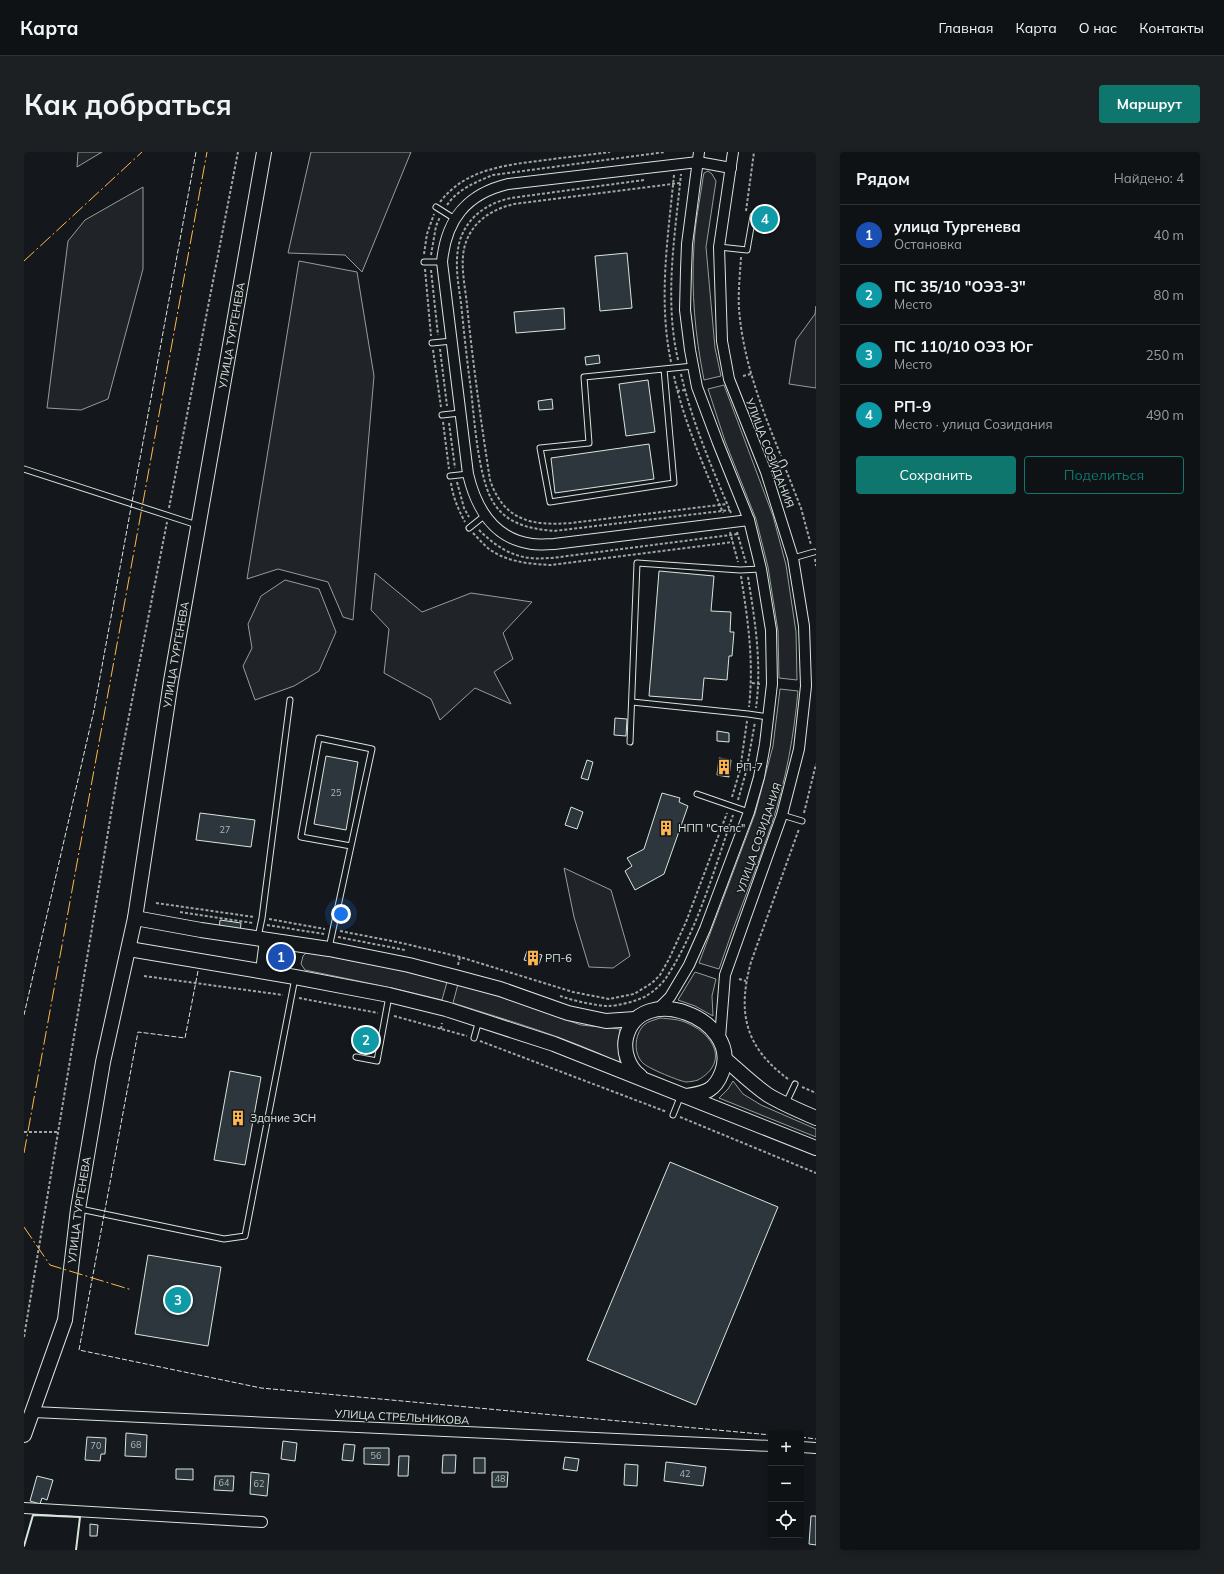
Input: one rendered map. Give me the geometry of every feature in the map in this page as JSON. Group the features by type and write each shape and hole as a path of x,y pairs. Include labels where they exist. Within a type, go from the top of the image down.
{"street":[{"name":"УЛИЦА ТУРГЕНЕВА","path":"24,1436 65,1320 78,1209 103,1062 135,918 171,681 264,152"},
{"name":"УЛИЦА СОЗИДАНИЯ","path":"720,1038 725,975 782,815 798,749 806,686 804,626 793,558 766,472 729,379 722,342 719,247 732,168 733,152"},
{"name":"УЛИЦА СОЗИДАНИЯ","path":"659,1008 670,997 689,965 705,929 749,812 759,777 766,744 772,684 771,630 761,569 749,520 697,387 685,310 687,244 699,157"},
{"path":"732,168 699,157 679,164 508,184 494,187 472,199 455,219 446,242 442,262 468,474 476,500 484,516 502,532 515,539 532,544 567,543 749,520"},
{"path":"135,918 262,940 331,938 410,966 500,989 568,1013 606,1021 635,1019"},
{"path":"262,940 263,971"},
{"path":"129,949 263,971 389,995 480,1019 554,1044 816,1148"},
{"path":"645,1080 633,1071 628,1063 626,1054 625,1042 627,1032 635,1019 644,1012 659,1008 677,1010 691,1015 708,1024 720,1038 725,1059 723,1070 718,1081 706,1093 684,1095"},
{"path":"725,1059 755,1085 785,1105 816,1118"},
{"name":"УЛИЦА СТРЕЛЬНИКОВА","path":"33,1412 768,1446"},
{"path":"804,1447 816,1448"},
{"path":"24,1508 262,1522"}],"lane":[{"path":"436,207 455,219"},
{"path":"719,247 747,250 753,216"},
{"path":"424,262 442,262"},
{"path":"432,343 452,341"},
{"path":"664,369 674,483 550,502 540,448 589,443 584,378 672,368 680,368 693,366"},
{"path":"442,415 460,413"},
{"path":"766,472 784,463"},
{"path":"24,469 198,526"},
{"path":"450,476 468,474"},
{"path":"469,528 484,516"},
{"path":"793,558 814,552"},
{"path":"630,742 637,564 740,570 761,569"},
{"path":"262,940 261,921 290,700"},
{"path":"632,702 768,717"},
{"path":"331,938 351,846 372,749 319,738 301,838 351,846"},
{"path":"697,794 749,812"},
{"path":"782,815 802,821"},
{"path":"78,1209 224,1239 245,1236 295,977"},
{"path":"356,1057 377,1061 389,995"},
{"path":"474,1038 480,1019"},
{"path":"785,1105 795,1084"},
{"path":"673,1114 684,1095"}],"path":[{"path":"24,1337 118,772 238,152"},
{"path":"610,152 491,168 474,174 460,183 447,193 436,207 427,234 424,262 432,343 452,493 458,510 469,528 489,549 508,559 528,564 551,565 733,542"},
{"path":"665,152 493,175 477,181 464,189 452,198 442,211 436,226 430,262 439,343 459,491 464,508 474,525 492,543 510,553 530,558 552,558 738,534"},
{"path":"746,211 754,152"},
{"path":"178,912 261,921 331,938 402,943 460,957 573,992 609,999 634,994 644,989 660,975 686,922 729,805 740,770 752,684 750,635 740,570 731,535 730,510 705,451 684,390 676,351 672,313 672,269 681,175 679,164"},
{"path":"558,995 609,1006 636,1000 647,995 657,988 665,979 694,924 736,807 746,772 756,715 760,684 757,633 747,570 738,534 720,505 699,454 677,391 669,353 665,314 665,270 674,176 679,164"},
{"path":"674,176 681,175"},
{"path":"650,179 498,200 481,210 466,227 458,247 457,265 465,342 482,470 489,493 496,506 521,526 535,529 554,531 730,510"},
{"path":"680,183 514,204 492,211 478,223 467,241 463,266 470,342 481,420 490,480 494,490 500,502 513,514 524,520 555,524 571,523 727,504"},
{"path":"741,250 739,308 743,340 751,374 769,426 801,508 814,552 816,566"},
{"path":"743,376 751,374"},
{"path":"677,391 684,390"},
{"path":"752,684 760,684"},
{"path":"816,764 802,821 746,981 744,1015 750,1034 759,1051 772,1067 795,1084 816,1093"},
{"path":"156,903 261,921 331,938 407,951"},
{"path":"458,965 460,957"},
{"path":"669,959 675,961"},
{"path":"144,976 291,997 386,1014 474,1038 673,1114 816,1173"},
{"path":"739,979 746,981"},
{"path":"440,1029 442,1023"},
{"path":"24,1132 58,1132"}],"shaded area":[{"path":"78,152 102,152 77,167"},
{"path":"311,152 411,152 362,272 345,255 288,253"},
{"path":"708,171 712,174 716,181 706,247 715,348 721,376 704,380 694,313 693,262 695,228 703,178 704,173"},
{"path":"143,187 143,269 108,399 81,410 47,408 68,241 85,220"},
{"path":"299,261 357,272 374,376 353,620 343,617 328,582 278,569 247,579"},
{"path":"816,306 816,388 789,384 796,340 815,314"},
{"path":"724,385 773,516 786,565 796,632 797,680 779,678 778,631 768,567 756,519 725,441 708,389"},
{"path":"375,573 422,612 471,593 532,602 503,633 513,659 494,672 511,704 475,688 440,720 431,699 384,673 389,629 371,610"},
{"path":"285,580 319,589 336,632 319,671 294,686 255,700 243,666 252,648 248,624 261,596"},
{"path":"780,689 798,691 792,741 785,774 777,807 766,841 719,969 699,963 755,814 773,746"},
{"path":"564,868 611,890 630,956 613,968 589,967 574,917"},
{"path":"307,952 395,969 447,982 442,1000 305,970 301,964 303,956"},
{"path":"695,972 716,979 712,996 713,1016 695,1006 678,1000"},
{"path":"458,984 498,996 581,1025 620,1029 618,1042 620,1063 558,1037 453,1003"},
{"path":"660,1018 674,1019 684,1022 704,1034 714,1049 715,1057 713,1065 708,1073 698,1080 686,1082 652,1069 640,1060 636,1045 638,1034 644,1025"},
{"path":"733,1081 743,1094 761,1105 816,1129 816,1137 719,1098 728,1089"}],"building":[{"path":"760,210 772,213 769,229 757,226"},
{"path":"627,253 632,308 600,311 595,256"},
{"path":"564,308 565,329 516,333 514,312"},
{"path":"599,355 600,363 586,365 585,357"},
{"path":"648,380 655,432 626,436 619,384"},
{"path":"552,399 553,409 539,410 538,401"},
{"path":"649,444 654,479 555,493 551,458"},
{"path":"659,571 714,576 711,611 731,612 730,632 734,632 732,656 729,656 727,680 704,678 702,700 649,696"},
{"path":"615,718 627,719 626,736 614,735"},
{"path":"717,731 729,733 729,742 717,741"},
{"path":"326,756 358,762 346,830 314,824"},
{"name":"РП-7","path":"719,758 731,760 729,777 717,775"},
{"path":"587,760 593,762 588,780 581,778"},
{"name":"НПП \"Стелс\"","path":"662,793 680,798 679,802 688,806 664,874 635,890 625,871 632,866 627,858 644,849"},
{"path":"571,807 583,812 577,829 565,825"},
{"path":"200,813 255,820 251,847 196,840"},
{"path":"220,920 241,923 240,933 219,930"},
{"name":"РП-6","path":"527,951 542,955 539,964 524,960"},
{"path":"366,1026 372,1028 367,1054 361,1053"},
{"name":"Здание ЭСН","path":"230,1071 261,1077 245,1165 214,1160"},
{"path":"670,1162 778,1207 696,1405 587,1360"},
{"path":"148,1255 221,1267 208,1346 135,1334"},
{"path":"126,1433 147,1435 146,1457 125,1456"},
{"path":"87,1437 106,1438 105,1454 101,1454 100,1461 85,1460"},
{"path":"283,1441 297,1443 295,1461 281,1459"},
{"path":"344,1444 355,1445 353,1461 342,1460"},
{"path":"364,1448 389,1448 389,1465 364,1464"},
{"path":"443,1455 456,1455 455,1473 442,1473"},
{"path":"399,1456 409,1456 408,1476 398,1476"},
{"path":"565,1457 579,1459 577,1471 563,1469"},
{"path":"474,1458 485,1458 485,1473 474,1473"},
{"path":"666,1462 706,1467 703,1486 664,1481"},
{"path":"625,1464 638,1465 637,1486 624,1485"},
{"path":"176,1469 193,1469 193,1480 176,1479"},
{"path":"251,1472 269,1474 267,1496 250,1494"},
{"path":"492,1472 508,1472 507,1487 492,1487"},
{"path":"37,1476 53,1480 47,1500 42,1498 40,1504 30,1501"},
{"path":"215,1476 234,1476 233,1491 214,1490"},
{"path":"811,1516 816,1516 816,1545 809,1544"},
{"path":"90,1524 98,1525 97,1536 90,1536"}],"fence":[{"path":"24,1015 94,710 196,152"},
{"path":"198,971 185,1038 138,1032 79,1350 261,1388 768,1435"},
{"path":"804,1437 816,1439"}],"wall":[{"path":"24,1546 33,1515 80,1517 76,1550"}],"power":[{"path":"24,261 142,152"},
{"path":"24,1153 207,152"},
{"path":"24,1227 50,1265 132,1290"}],"place":[{"name":"РП-9","path":"765,219"},
{"name":"РП-7","path":"724,767"},
{"name":"НПП \"Стелс\"","path":"666,828"},
{"name":"улица Тургенева","path":"281,957"},
{"name":"РП-6","path":"533,958"},
{"name":"ПС 35/10 \"ОЭЗ-3\"","path":"366,1040"},
{"name":"Здание ЭСН","path":"238,1118"},
{"name":"ПС 110/10 ОЭЗ Юг","path":"178,1300"}]}
